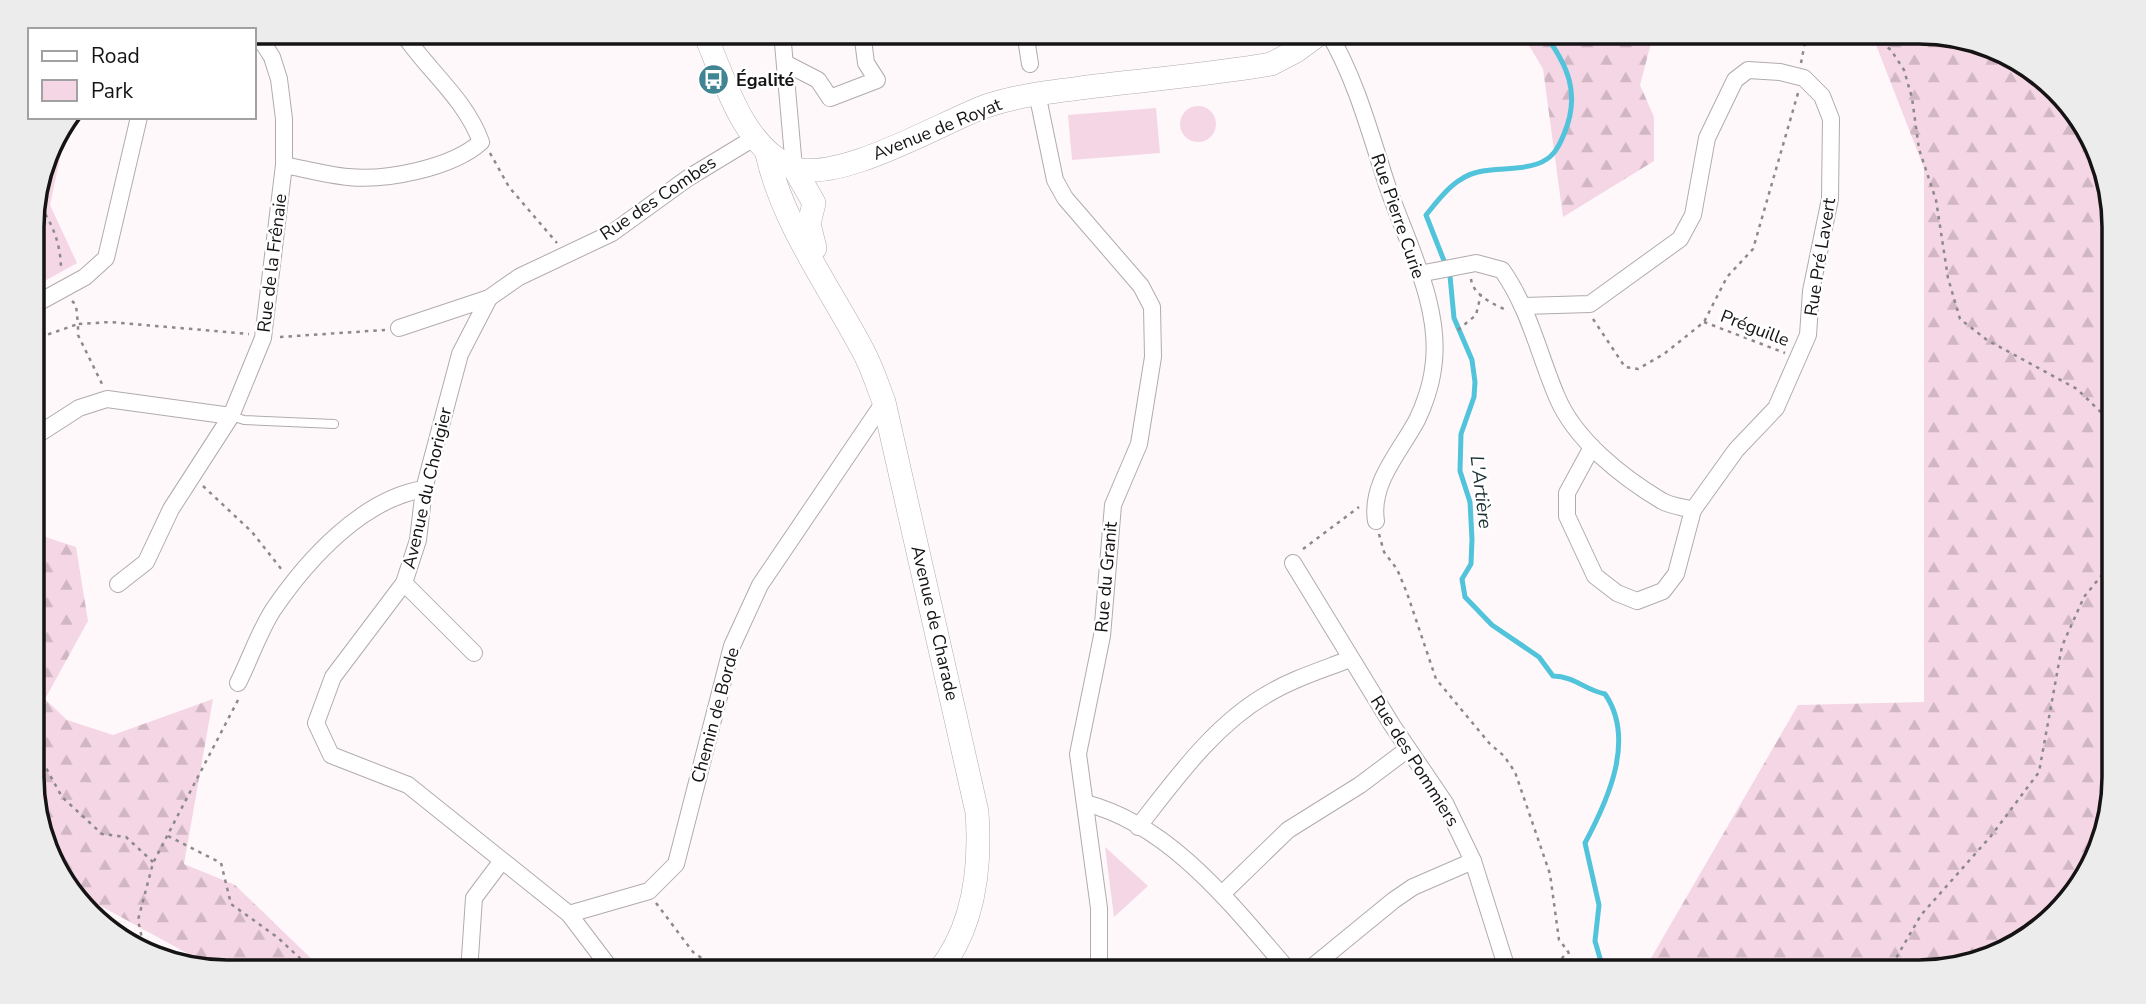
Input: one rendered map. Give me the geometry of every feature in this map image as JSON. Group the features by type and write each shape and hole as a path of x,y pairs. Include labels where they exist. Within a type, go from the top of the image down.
{"street":[{"name":"Rue de la Frênaie","path":"118,583 146,562 190,475 231,416 263,338 284,165 284,119 279,79 272,57 264,44"},
{"path":"284,165 350,177 431,169 469,153 481,142 476,128 452,91 412,44"},
{"path":"710,44 761,146"},
{"path":"783,44 794,168 814,203 840,171 851,162"},
{"path":"785,63 818,80 830,98 877,80 866,63 864,44"},
{"path":"1027,44 1030,64"},
{"name":"Avenue de Royat","path":"761,146 794,168 817,170 851,162 986,106 1037,93 1271,64 1306,44"},
{"name":"Rue Pierre Curie","path":"1333,44 1362,107 1419,274 1433,328 1433,369 1419,416 1394,458 1375,501 1376,521"},
{"path":"1523,306 1586,304 1611,292 1680,239 1693,215 1707,138 1735,80 1748,70 1798,76"},
{"name":"Rue Pré Lavert","path":"1693,510 1736,450 1776,408 1808,335 1811,291 1830,199 1831,119 1822,96 1798,76"},
{"name":"Rue du Granit","path":"1037,93 1055,180 1078,216 1141,286 1152,307 1153,357 1139,444 1113,506 1102,636 1078,754 1099,908 1099,960"},
{"path":"44,299 85,278 106,258 139,119"},
{"name":"Rue des Combes","path":"489,298 519,277 612,233 697,172 761,146"},
{"name":"Avenue de Charade","path":"761,146 774,182 823,282 863,349 884,402 977,812 979,848 976,885 967,918 947,960"},
{"name":"Avenue de Charade","path":"814,203 809,224 823,282"},
{"path":"1419,274 1476,263 1502,270 1523,306 1558,400 1575,428 1592,447 1664,502 1693,510 1676,574 1663,591 1637,601 1618,593 1595,576 1567,516 1567,493 1592,447"},
{"path":"399,328 489,298"},
{"name":"Avenue du Chorigier","path":"489,298 460,354 424,489 418,540 404,583 333,677 316,723 331,755 408,785 569,914 604,960"},
{"path":"44,430 79,408 107,399 231,416"},
{"name":"Chemin de Borde","path":"569,914 649,891 676,864 732,646 760,585 884,402"},
{"path":"238,683 272,612 335,538 388,499 424,489"},
{"name":"Rue des Pommiers","path":"1293,563 1350,659 1445,803 1473,861 1504,960"},
{"path":"404,583 474,653"},
{"path":"1138,827 1193,759 1249,706 1285,685 1350,659"},
{"path":"1222,894 1288,830 1360,785 1408,750"},
{"path":"1085,803 1099,806 1138,827 1196,867 1280,960"},
{"path":"1321,960 1394,900 1473,861"},
{"path":"470,960 474,898 501,862"}],"lane":[{"path":"231,416 244,420 334,424"}],"path":[{"path":"1586,304 1625,367 1638,369 1664,354 1704,322 1727,277 1753,249 1793,113 1805,44"},
{"path":"1884,44 1904,70 1912,98 1919,149 1936,200 1948,278 1960,318 1987,340 2077,389 2102,413"},
{"path":"481,142 509,187 565,254"},
{"path":"44,212 51,222 61,255 61,290 76,305 78,335 107,399"},
{"path":"1472,285 1488,301 1508,311 1523,306"},
{"path":"1458,330 1476,315 1481,294"},
{"path":"44,336 78,324 110,322 244,333 263,338 335,335 399,328"},
{"name":"Préguille","path":"1704,322 1798,358"},
{"path":"190,475 252,533 294,583"},
{"path":"1293,563 1297,553 1362,506 1375,501"},
{"path":"1376,521 1384,552 1397,569 1407,593 1436,679 1515,772 1550,874 1559,940 1568,951 1571,960"},
{"path":"1895,960 1921,915 1991,836 2039,772 2062,646 2084,597 2102,575"},
{"path":"142,939 138,920 153,863 239,704 238,683"},
{"path":"44,766 62,797 102,834 126,838 153,863"},
{"path":"168,836 221,863 231,904 277,937 302,960"},
{"path":"649,891 665,919 693,953 703,960"},
{"path":"1561,960 1568,951"}],"green space":[{"path":"1528,44 1651,44 1640,85 1654,117 1654,161 1563,217 1543,69"},
{"path":"1876,44 1955,47 1978,53 2011,68 2049,97 2064,115 2078,135 2096,180 2102,227 2102,789 2093,836 2078,869 2049,907 2011,936 1978,951 1931,960 1650,960 1798,705 1924,702 1924,168"},
{"path":"1198,106 1211,111 1216,124 1211,137 1198,142 1185,137 1180,124 1185,111"},
{"path":"1156,108 1160,153 1072,160 1068,115"},
{"path":"62,148 50,205 77,263 44,281 45,203 53,168"},
{"path":"44,537 76,547 88,621 45,699 67,720 113,735 213,699 184,864 235,885 313,960 227,960 192,956 92,901 68,869 58,847 45,801"},
{"path":"1105,847 1148,886 1114,917"}],"waterway":[{"name":"L'Artière","path":"1551,44 1565,68 1571,93 1569,119 1557,149 1537,164 1485,171 1462,178 1426,215 1450,276 1454,318 1472,360 1475,382 1474,397 1461,434 1460,471 1470,502 1472,539 1471,564 1462,579 1465,597 1492,625 1539,657 1553,676 1567,678 1605,694 1614,712 1618,730 1615,769 1610,789 1585,843 1599,905 1595,941 1601,960"}],"place":[{"name":"Égalité","path":"713,80"}]}
